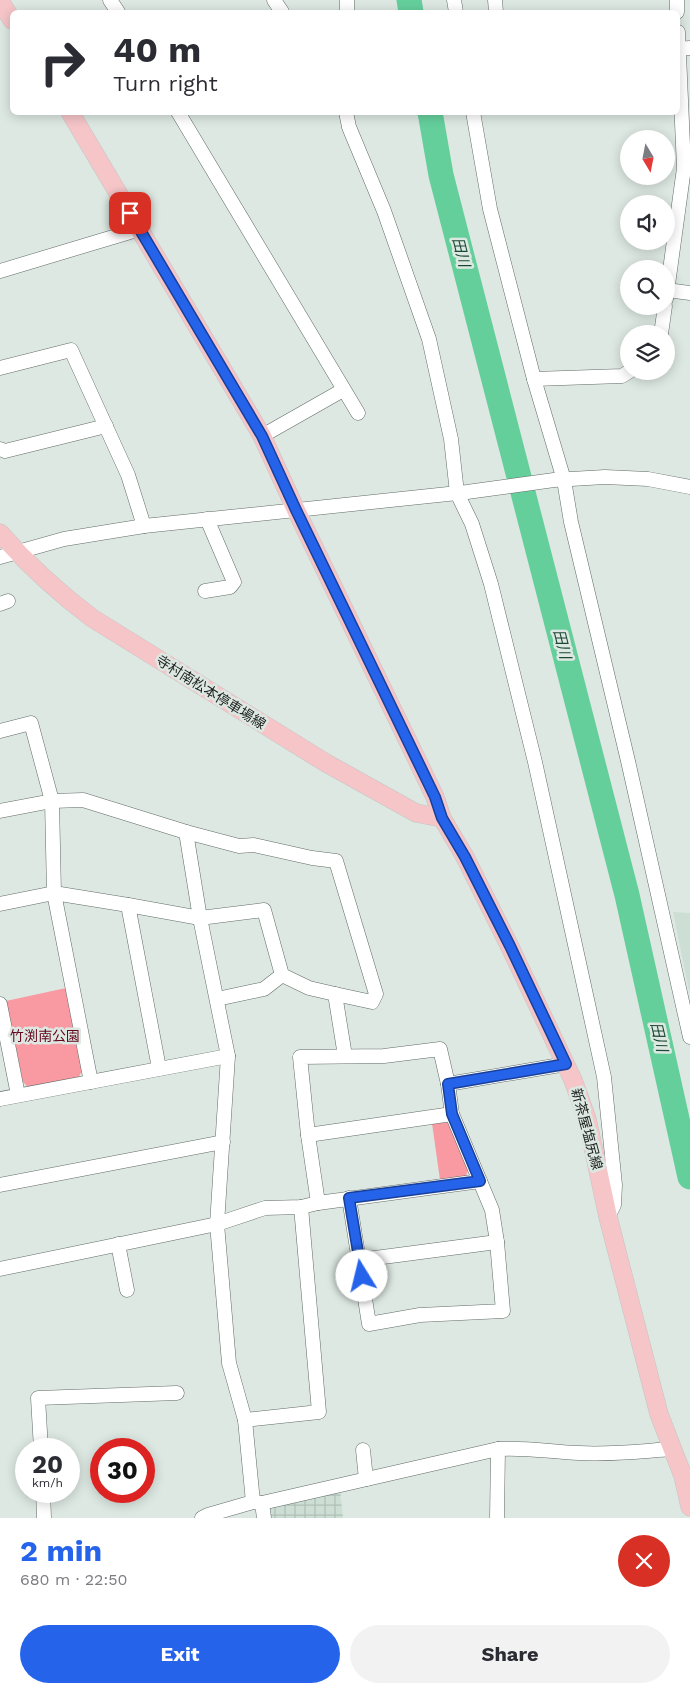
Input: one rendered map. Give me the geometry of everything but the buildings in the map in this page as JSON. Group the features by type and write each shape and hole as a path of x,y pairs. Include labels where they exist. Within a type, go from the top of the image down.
{"main road":[{"path":"0,1 10,17"},
{"name":"新茶屋塩尻線","path":"72,115 262,436 435,797 442,818 465,857 510,946 566,1064 587,1119 608,1217 659,1414 683,1476 690,1507"},
{"name":"寺村南松本停車場線","path":"0,533 8,555 92,618 326,763 416,813 442,818"}],"street":[{"path":"675,260 684,220 686,144 680,73"},
{"path":"180,115 358,413"},
{"path":"347,115 384,210 429,339 462,492 491,584 535,762 604,1077 615,1185 614,1205 608,1217"},
{"path":"474,115 490,209 571,522 628,761 690,1037"},
{"path":"0,271 140,229"},
{"path":"675,294 690,293"},
{"path":"0,368 71,350 128,475 144,526"},
{"path":"534,379 620,376"},
{"path":"262,436 343,390"},
{"path":"0,449 5,451 106,426"},
{"path":"8,555 64,539 144,526 559,480 605,477 648,479 690,487"},
{"path":"205,591 230,587 234,582 207,519"},
{"path":"0,731 31,723 52,801 54,893 91,1082"},
{"path":"0,811 52,801 83,800 186,832 239,846 254,845 312,858 336,861 376,994 372,1002 309,988 282,975 264,910 200,918 54,893 0,904"},
{"path":"186,832 200,918 228,1056 217,1224 229,1363 245,1420 257,1502 264,1518"},
{"path":"128,905 159,1068"},
{"path":"217,999 264,989 282,975"},
{"path":"335,994 344,1056"},
{"path":"0,1004 18,1095"},
{"path":"318,1202 308,1135 300,1058 384,1056 440,1049 448,1084 452,1114 492,1210 497,1242 503,1311 420,1316 369,1324 349,1198"},
{"path":"0,1099 228,1056"},
{"path":"448,1084 566,1064"},
{"path":"308,1135 452,1114"},
{"path":"0,1185 223,1142"},
{"path":"0,1269 217,1224 265,1208 301,1207 318,1202 480,1181"},
{"path":"245,1420 319,1412 301,1207"},
{"path":"360,1260 497,1242"},
{"path":"118,1244 127,1290"},
{"path":"40,1438 38,1398 177,1393"},
{"path":"202,1518 257,1502 498,1449 513,1448 581,1454 672,1448"},
{"path":"497,1518 498,1449"},
{"path":"363,1450 366,1479"},
{"path":"43,1503 44,1518"}],"shaded area":[{"path":"673,912 690,913 690,991 689,991"},
{"path":"340,1489 343,1518 269,1518 269,1505"}],"green space":[{"name":"竹渕南公園","path":"66,988 82,1071 78,1078 30,1089 23,1082 6,1001"},
{"path":"442,1121 450,1124 468,1170 466,1176 440,1180 432,1123"}],"waterway":[{"name":"田川","path":"409,0 411,10"},
{"name":"田川","path":"431,115 441,175 627,895 690,1177"}],"route":[{"path":"130,213 262,436 435,797 442,818 465,857 510,946 566,1064 448,1084 452,1114 480,1181 349,1198 362,1276"}]}
